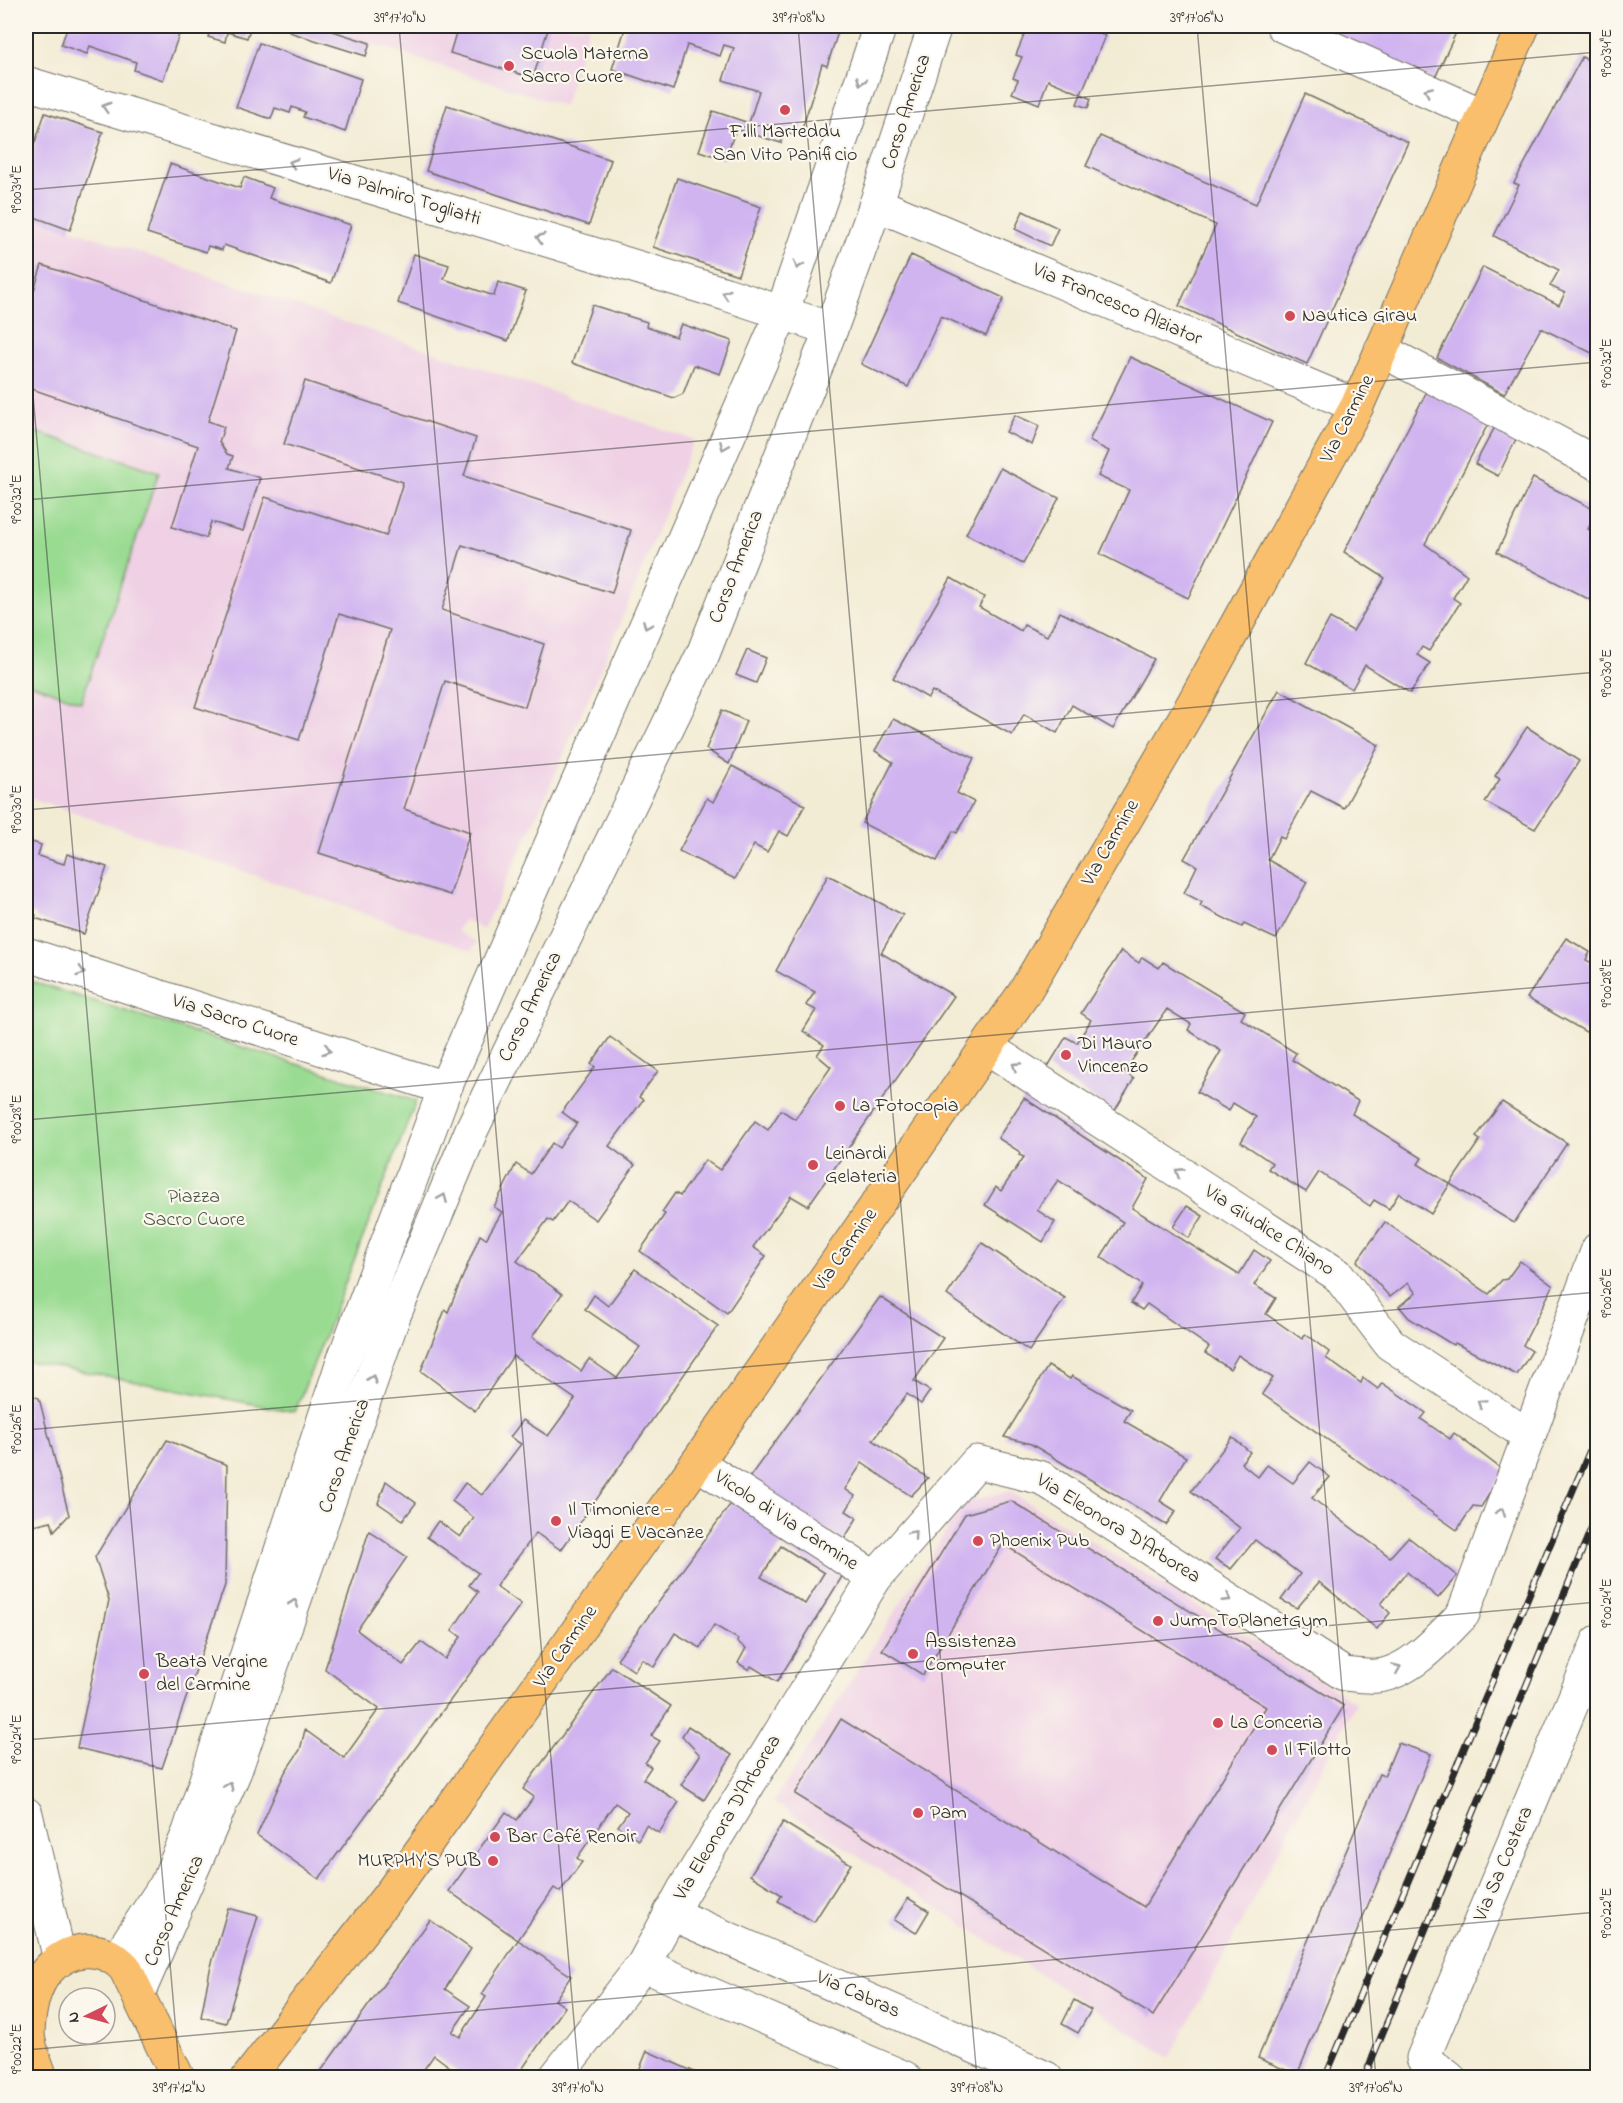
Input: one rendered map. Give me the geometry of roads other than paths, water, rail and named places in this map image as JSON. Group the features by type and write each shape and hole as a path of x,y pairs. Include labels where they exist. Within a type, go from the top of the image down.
{"main road":[{"name":"Via Carmine","path":"245,2075 393,1890 988,1048 1024,993 1194,702 1357,406 1482,115 1523,26"},
{"path":"41,2078 27,2038 30,2011 36,1990 47,1972 88,1957 125,1968 177,2078"}],"street":[{"name":"Corso America","path":"88,1957 168,1881 189,1832 342,1364 445,1088 782,313 880,26"},
{"name":"Corso America","path":"138,1994 235,1772 397,1308 472,1129 698,664 831,329 876,204 935,26"},
{"path":"1283,26 1482,115"},
{"name":"Via Palmiro Togliatti","path":"26,82 726,294 831,329"},
{"name":"Via Francesco Alziator","path":"876,204 1357,406"},
{"name":"Via Carmine","path":"1381,350 1598,464"},
{"name":"Via Sacro Cuore","path":"26,954 445,1088"},
{"name":"Via Giudice Chiano","path":"988,1048 1338,1275 1390,1344 1529,1436"},
{"name":"Via Eleonora D'Arborea","path":"555,2078 643,1965 670,1912 875,1578 977,1462 1042,1478 1344,1674 1378,1676 1412,1662 1431,1647 1463,1614 1598,1249"},
{"name":"Vicolo di Via Carmine","path":"696,1463 875,1578"},
{"name":"Via Sa Costera","path":"1449,2078 1423,2058 1598,1642"},
{"path":"26,1814 37,1864 88,1957"},
{"name":"Via Cabras","path":"670,1912 1046,2078"},
{"path":"643,1965 904,2078"}],"railway":[{"path":"1325,2078 1598,1431"},
{"path":"1364,2078 1598,1512"}],"place":[{"name":"Scuola Materna Sacro Cuore","path":"509,66"},
{"name":"F.lli Marteddu San Vito Panificio","path":"785,110"},
{"name":"Nautica Girau","path":"1290,316"},
{"name":"Di Mauro Vincenzo","path":"1066,1055"},
{"name":"La Fotocopia","path":"840,1106"},
{"name":"Leinardi Gelateria","path":"813,1165"},
{"name":"Il Timoniere - Viaggi E Vacanze","path":"556,1521"},
{"name":"Phoenix Pub","path":"978,1541"},
{"name":"JumpToPlanetGym","path":"1158,1621"},
{"name":"Assistenza Computer","path":"913,1654"},
{"name":"Beata Vergine del Carmine","path":"144,1674"},
{"name":"La Conceria","path":"1218,1723"},
{"name":"Il Filotto","path":"1272,1750"},
{"name":"Pam","path":"918,1813"},
{"name":"Bar Café Renoir","path":"495,1837"},
{"name":"MURPHY'S PUB","path":"493,1861"}],"park label":[{"name":"Piazza Sacro Cuore","path":"194,1208"}]}
